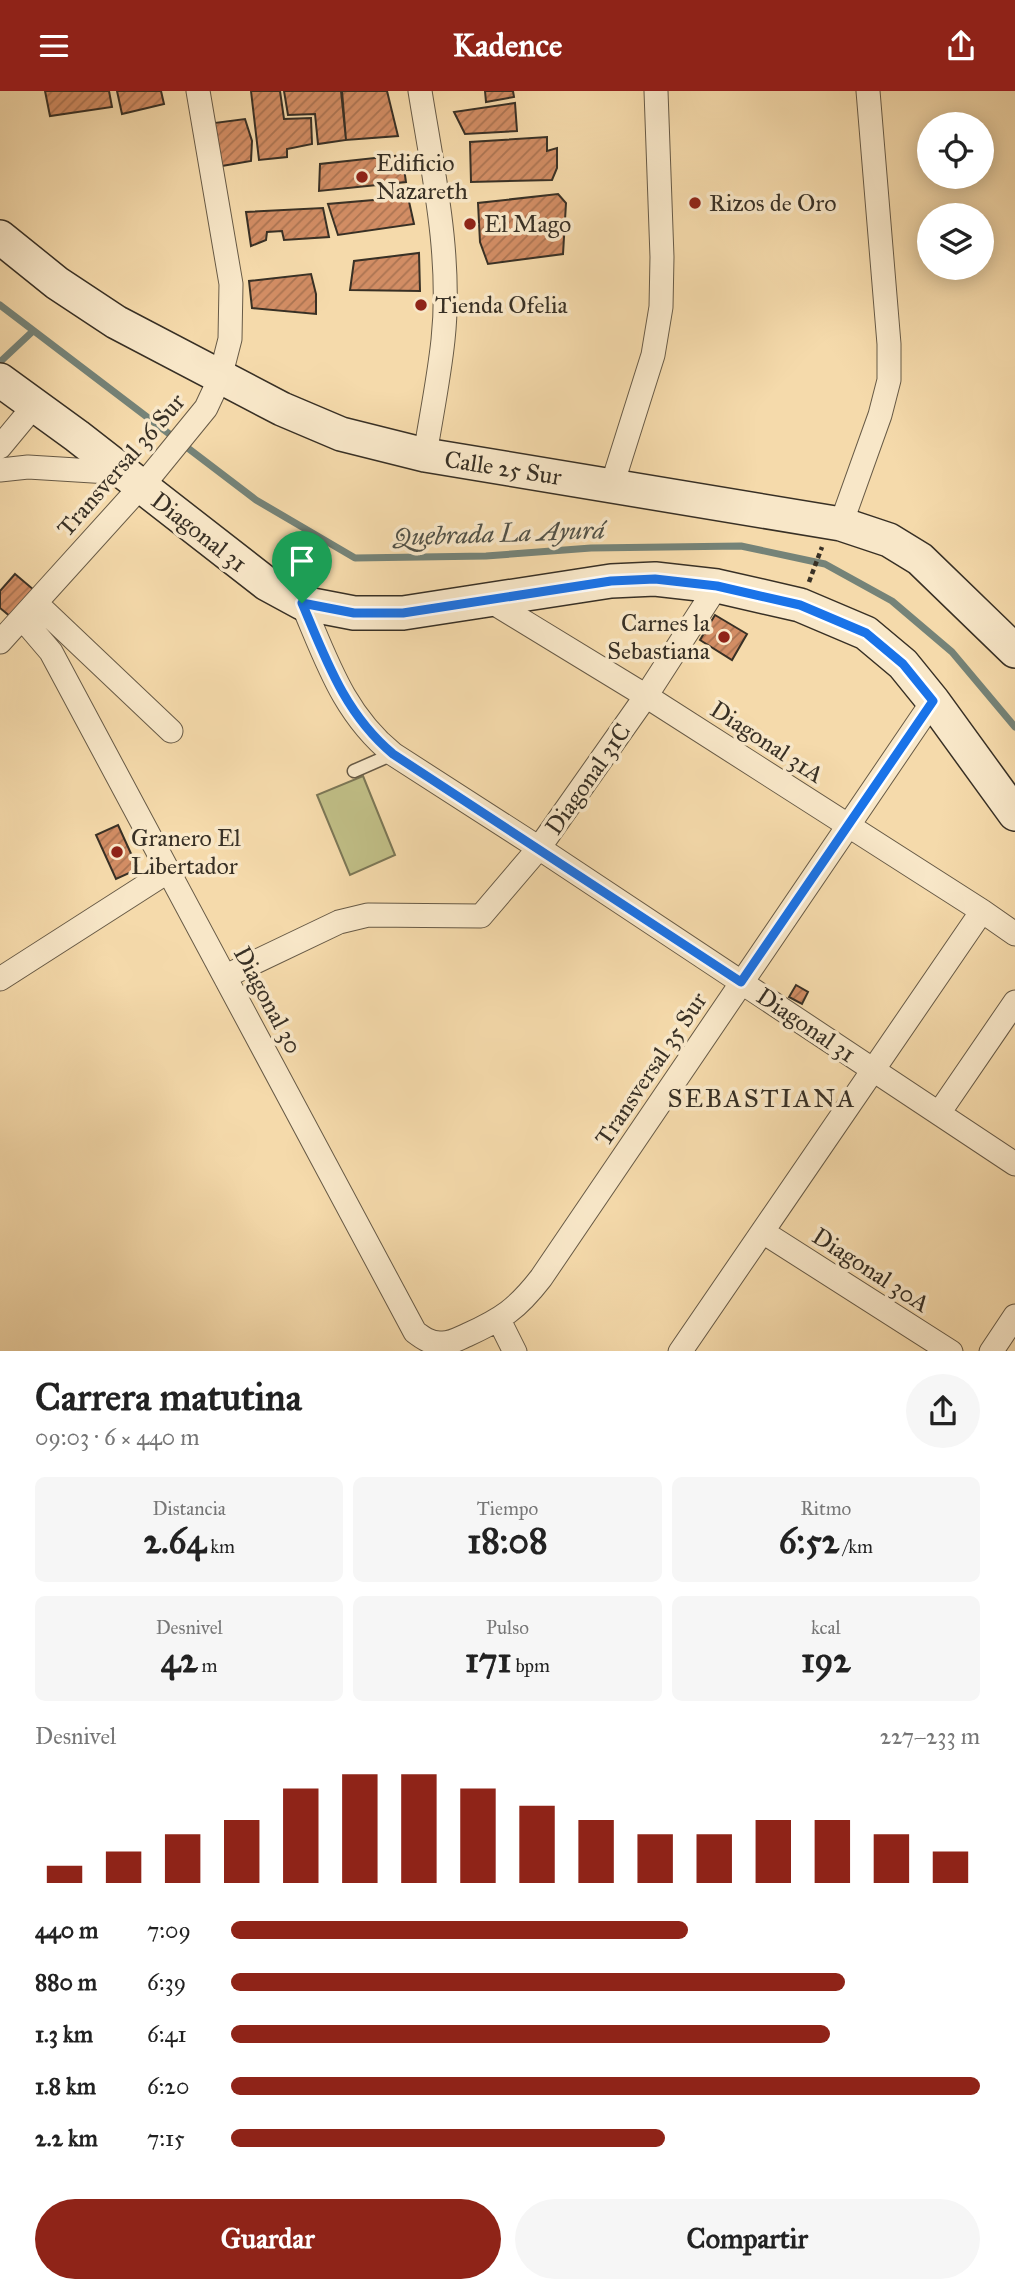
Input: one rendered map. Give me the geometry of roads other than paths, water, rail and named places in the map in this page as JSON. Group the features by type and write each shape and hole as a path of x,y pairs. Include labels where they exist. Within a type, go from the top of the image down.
{"main road":[{"name":"Calle 25 Sur","path":"0,237 57,283 116,322 213,393 282,409 341,433 425,455 612,485 832,534 890,540 920,559 1015,651"},
{"name":"Diagonal 31","path":"0,380 267,584 302,603"},
{"path":"302,603 354,613 403,613 611,581 655,579 717,586 800,605 866,633 903,664 1015,814"}],"street":[{"name":"Transversal 36 Sur","path":"0,642 29,610 132,479 170,451 213,393 230,339 231,284 198,91"},
{"path":"420,91 439,202 444,276 443,338 425,455"},
{"path":"612,485 653,355 661,307 662,257 656,91"},
{"path":"832,534 880,415 889,380 889,344 867,91"},
{"path":"0,447 30,403"},
{"path":"0,470 28,467 132,479"},
{"name":"Diagonal 31C","path":"226,977 338,922 354,918 368,915 481,916 539,848 646,696 717,586"},
{"name":"Diagonal 31A","path":"487,599 646,696 1015,934"},
{"name":"Diagonal 31","path":"302,603 325,660 353,712 374,738 393,754 1015,1164"},
{"path":"29,610 66,633 171,731"},
{"name":"Diagonal 30","path":"29,610 415,1332 431,1342 451,1342 499,1320"},
{"path":"51,652 55,639 66,633"},
{"name":"Transversal 35 Sur","path":"499,1320 522,1302 541,1278 933,701"},
{"path":"0,979 167,872"},
{"path":"681,1351 982,911"},
{"path":"939,1113 1015,1002"},
{"name":"Diagonal 30A","path":"763,1232 949,1351"},
{"path":"992,1351 1015,1315"},
{"path":"499,1320 514,1351"}],"lane":[{"path":"354,771 393,754"}],"waterway":[{"name":"Quebrada La Ayurá","path":"0,305 256,500 355,558 486,556 591,548 741,546 825,564 892,601 952,652 1015,727"},
{"path":"0,362 33,331"}],"place":[{"name":"Edificio Nazareth","path":"362,177"},
{"name":"Rizos de Oro","path":"695,203"},
{"name":"El Mago","path":"470,224"},
{"name":"Tienda Ofelia","path":"421,305"},
{"name":"Carnes la Sebastiana","path":"724,637"},
{"name":"Granero El Libertador","path":"117,852"}],"district":[{"name":"SEBASTIANA","path":"762,1098"}]}
